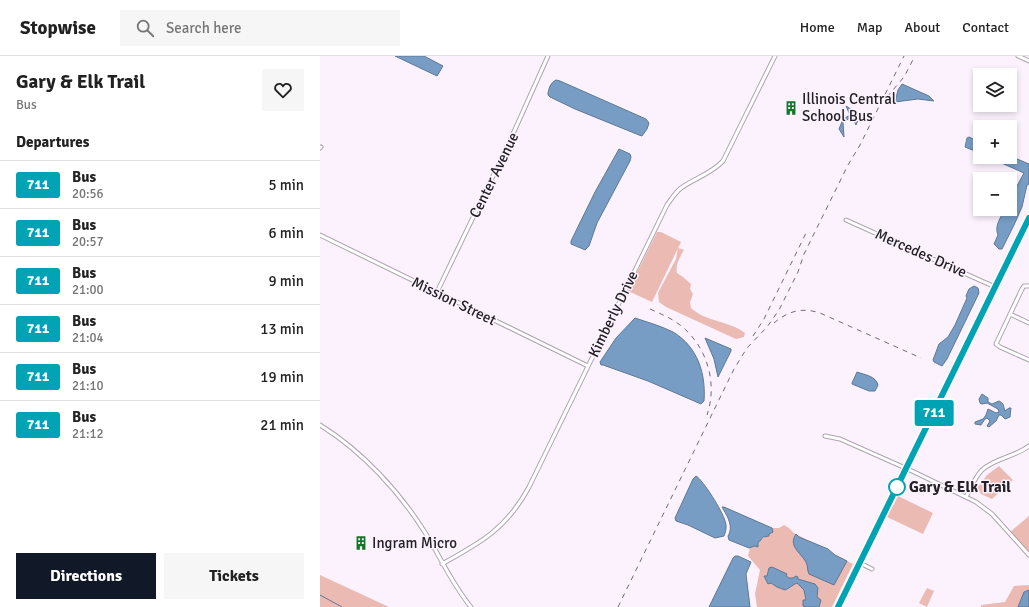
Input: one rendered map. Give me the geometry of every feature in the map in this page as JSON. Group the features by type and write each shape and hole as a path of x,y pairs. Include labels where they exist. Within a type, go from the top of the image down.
{"street":[{"name":"Center Avenue","path":"437,292 508,145 548,56"},
{"name":"Kimberly Drive","path":"442,564 488,537 506,521 519,503 529,486 666,205 679,190 713,170 723,161 775,56"},
{"path":"1018,56 1029,61"},
{"path":"838,607 1029,218"},
{"name":"Mercedes Drive","path":"846,220 995,287"},
{"name":"Mission Street","path":"320,236 588,366"},
{"path":"1029,286 1024,286 996,344 1029,360"},
{"path":"1010,314 1029,323"},
{"path":"320,425 361,456 393,489 426,534 456,587 471,607"},
{"path":"825,436 840,439 906,468 966,497 992,514 1029,555"},
{"path":"966,497 976,478 987,466 1020,452 1029,446"},
{"path":"860,563 872,569"}],"shaded area":[{"path":"657,232 661,232 681,242 652,302 628,291"},
{"path":"678,248 684,250 677,264 677,273 691,284 690,289 693,294 690,302 691,308 697,313 739,329 745,333 744,337 736,339 666,307 659,302 658,293 676,259"},
{"path":"999,466 1013,480 992,499 981,494 978,487 987,475"},
{"path":"898,496 933,513 923,534 887,517"},
{"path":"1029,516 1029,554 1009,533"},
{"path":"784,525 794,533 853,564 832,607 757,607 755,594 760,570 748,556 750,548 766,536 772,528 779,528"},
{"path":"320,575 389,607 320,607"},
{"path":"1029,585 1029,607 981,607 981,605 1005,602 1014,586"},
{"path":"927,588 934,591 927,607 919,603"}],"water":[{"path":"395,56 424,56 443,66 437,76"},
{"path":"556,80 646,119 649,123 647,129 642,136 575,109 550,97 548,95 549,88"},
{"path":"902,84 929,96 934,101 918,99 895,102 898,90"},
{"path":"846,106 860,115 856,125 853,119 850,118 843,122 844,137 839,129 843,119 850,115"},
{"path":"969,137 973,139 973,150 965,147 967,138"},
{"path":"619,149 630,154 630,161 597,223 589,246 585,250 571,244 571,241 595,192"},
{"path":"1017,159 1029,164 1029,184 1027,185 1022,207 1014,225 1002,249 999,249 994,244 998,235 997,225 1001,216 1017,216 1017,186 1024,173 1004,164 1017,164"},
{"path":"974,286 978,288 979,293 947,359 942,366 933,360 939,344 948,337 967,298 966,296 969,289"},
{"path":"635,318 673,332 689,345 699,362 702,371 704,381 704,401 701,404 648,381 601,365 600,362 616,338"},
{"path":"705,338 731,349 718,377 714,359"},
{"path":"857,372 870,376 877,382 878,385 875,391 869,391 852,384"},
{"path":"982,394 988,398 988,402 992,404 999,401 1001,402 1005,411 1011,408 1010,417 1005,419 999,415 996,421 989,427 987,426 990,421 987,418 981,425 975,424 975,422 983,419 988,409 996,413 999,412 998,409 987,403 980,403 979,399"},
{"path":"696,476 717,504 726,523 724,536 715,538 676,521 675,518 693,479"},
{"path":"722,507 772,528 773,532 769,534 769,536 763,537 758,542 758,547 755,546 749,548 729,540 728,536 730,532 730,525 728,517"},
{"path":"796,534 799,537 828,549 835,555 847,561 834,585 809,574 806,562 796,549 793,542"},
{"path":"735,556 751,562 746,574 750,607 709,607 733,558"},
{"path":"772,567 787,574 786,576 789,578 796,576 798,579 815,584 818,588 817,597 821,600 819,607 803,606 803,600 806,600 804,590 797,583 785,590 771,583 768,584 764,576 767,576 769,568"},
{"path":"1029,590 1029,607 1018,607 1024,592"}],"waterway":[{"path":"320,595 342,607"}],"railway":[{"path":"618,607 734,369 747,348 767,327 779,310 798,272 804,254 904,56"},
{"path":"887,97 904,77 915,56"},
{"path":"753,336 764,319 807,231"},
{"path":"650,309 680,325 697,343 703,354 708,366 711,390 707,415"},
{"path":"774,323 796,311 813,311 921,358"}],"bus line":[{"name":"711","path":"838,607 1029,218"}],"place":[{"name":"Illinois Central School Bus","path":"791,108"},
{"name":"Gary & Elk Trail","path":"897,487"},
{"name":"Ingram Micro","path":"361,543"}]}
